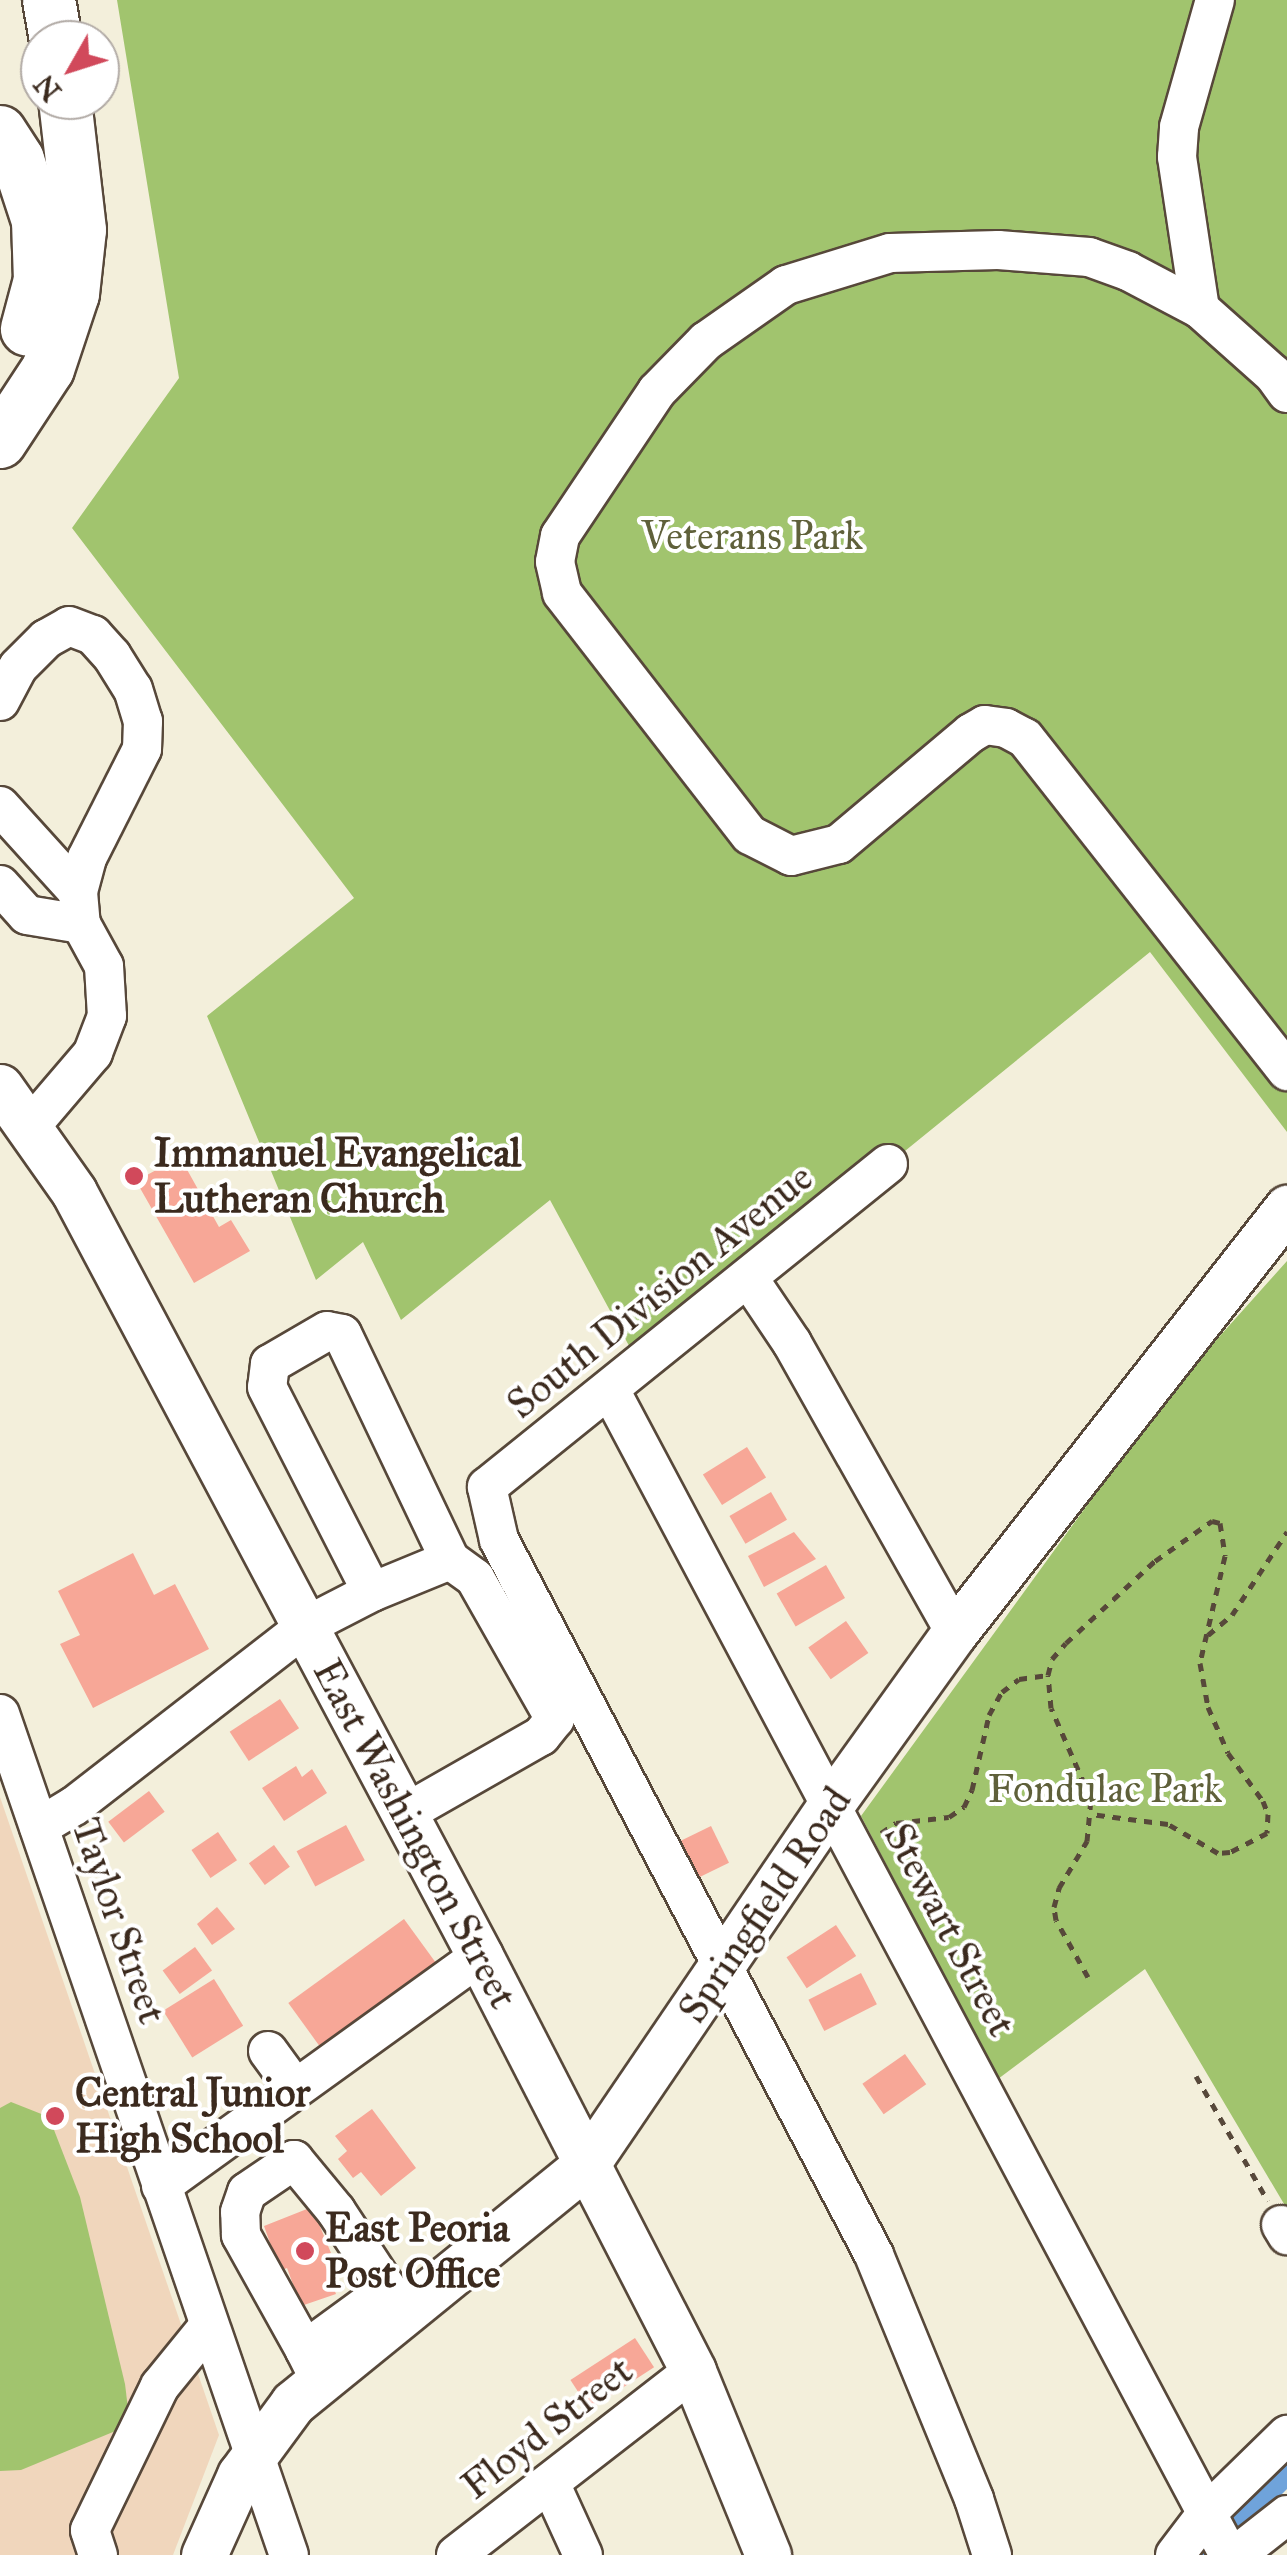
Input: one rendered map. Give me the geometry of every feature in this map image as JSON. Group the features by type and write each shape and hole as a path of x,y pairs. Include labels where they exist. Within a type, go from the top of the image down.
{"highway":[{"path":"0,442 48,369 73,294 80,216 68,120"},
{"path":"0,132 28,188 42,245 35,306 23,340 0,377"}],"main road":[{"name":"East Washington Street","path":"0,1087 14,1120 74,1192 480,1956 693,2371 768,2555"},
{"name":"Springfield Road","path":"204,2555 252,2454 282,2415 312,2364 586,2165 832,1803 955,1632 1287,1208"}],"street":[{"path":"1200,309 1177,157 1179,127 1215,0"},
{"path":"1287,393 1273,374 1200,309 1114,266 1088,257 1037,251 890,253 786,285 706,341 658,391 560,536 554,562 562,593 750,835 791,856 839,844 971,732 986,725 1006,728 1025,738 1287,1071"},
{"path":"0,701 18,667 46,639 69,626 93,635 133,689 143,721 142,749 88,858 80,908"},
{"path":"0,806 80,908 104,966 107,1016 93,1053 14,1120"},
{"path":"0,885 27,915 80,908"},
{"name":"South Division Avenue","path":"722,1967 499,1540 487,1486 888,1164"},
{"path":"749,1279 792,1343 955,1632"},
{"path":"372,1592 267,1387 270,1364 327,1331 342,1334 450,1560 475,1578 555,1719 541,1736 404,1814"},
{"name":"Stewart Street","path":"610,1390 1232,2555"},
{"path":"39,1827 74,1806 306,1626 372,1592 450,1560"},
{"name":"Taylor Street","path":"0,1714 289,2555"},
{"path":"161,2186 480,1956"},
{"path":"722,1967 874,2255 974,2499 992,2555"},
{"path":"268,2051 295,2088"},
{"path":"312,2364 241,2235 240,2212 247,2192 294,2160 336,2211 394,2302"},
{"path":"98,2555 90,2530 160,2386 208,2327"},
{"name":"Floyd Street","path":"456,2555 693,2371"},
{"path":"1176,2555 1207,2514 1287,2436"},
{"path":"550,2482 583,2555"},
{"path":"1232,2555 1287,2515"}],"path":[{"path":"1088,1977 1056,1920 1054,1908 1059,1888 1087,1841 1091,1799 1052,1708 1048,1675 1052,1658 1155,1561 1212,1521 1220,1523 1224,1531 1224,1556 1200,1664 1208,1707 1228,1753 1262,1801 1268,1814 1267,1833 1230,1852 1218,1853 1168,1824 1091,1814"},
{"path":"1206,1636 1232,1616 1287,1532"},
{"path":"872,1840 896,1824 948,1818 964,1808 972,1790 989,1715 1002,1692 1020,1678 1048,1675"},
{"path":"1196,2076 1284,2230"}],"shaded area":[{"name":"Central Junior High School","path":"0,1797 219,2435 173,2555 0,2555"}],"green space":[{"name":"Veterans Park","path":"117,0 1287,0 1287,1132 1150,952 640,1366 550,1200 401,1320 363,1242 316,1280 207,1016 354,898 72,528 179,378"},
{"name":"Fondulac Park","path":"1287,1261 1287,2209 1145,1969 998,2079 861,1816 1168,1394"},
{"path":"11,2102 49,2117 80,2197 125,2384 130,2425 21,2470 0,2471 0,2108"}],"water":[{"path":"1287,2451 1287,2489 1221,2555 1188,2555"}],"building":[{"path":"180,1157 219,1227 231,1220 250,1251 194,1283 136,1181"},
{"path":"747,1447 766,1478 722,1505 703,1475"},
{"path":"771,1492 787,1520 745,1544 729,1516"},
{"path":"794,1532 816,1559 764,1587 748,1556"},
{"path":"133,1553 154,1595 175,1584 209,1649 93,1708 60,1644 80,1635 58,1591"},
{"path":"826,1565 845,1598 796,1626 777,1594"},
{"path":"846,1621 868,1653 831,1679 808,1647"},
{"path":"280,1699 299,1728 249,1761 230,1732"},
{"path":"296,1766 302,1777 312,1769 327,1793 284,1821 262,1788"},
{"path":"149,1791 165,1812 124,1842 108,1822"},
{"path":"346,1825 365,1860 315,1887 297,1851"},
{"path":"711,1826 729,1863 689,1883 671,1846"},
{"path":"218,1832 237,1860 210,1878 191,1850"},
{"path":"274,1845 290,1867 265,1885 249,1863"},
{"path":"217,1907 235,1929 212,1945 197,1924"},
{"path":"404,1919 440,1968 324,2052 288,2003"},
{"path":"836,1925 856,1956 807,1988 787,1957"},
{"path":"195,1947 212,1970 180,1994 163,1971"},
{"path":"861,1973 877,2004 824,2031 808,2000"},
{"path":"214,1979 243,2026 192,2057 163,2011"},
{"path":"905,2054 926,2084 884,2114 862,2084"},
{"path":"372,2109 416,2168 381,2196 361,2172 353,2178 338,2159 347,2151 335,2136"},
{"path":"312,2207 331,2253 322,2256 336,2294 301,2306 287,2268 280,2271 264,2226"},
{"path":"635,2338 654,2367 589,2409 570,2380"}],"place":[{"name":"Immanuel Evangelical Lutheran Church","path":"134,1176"},
{"name":"Central Junior High School","path":"55,2116"},
{"name":"East Peoria Post Office","path":"305,2251"}]}
